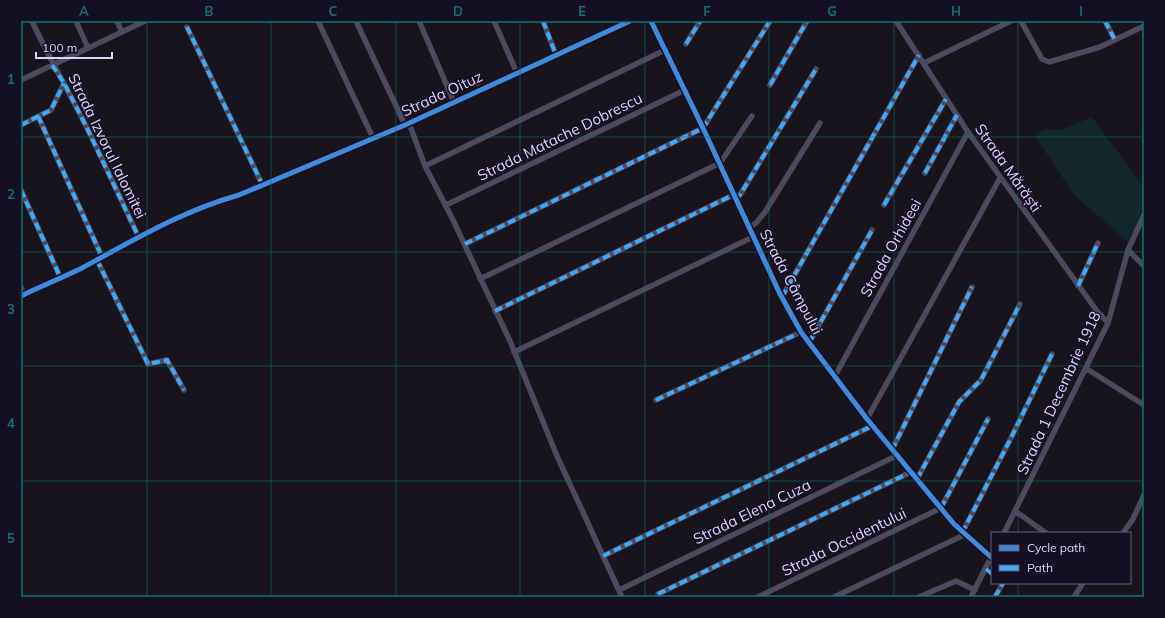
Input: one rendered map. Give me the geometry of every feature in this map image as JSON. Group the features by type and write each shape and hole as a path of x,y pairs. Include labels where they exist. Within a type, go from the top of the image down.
{"street":[{"name":"Strada Izvorul Ialomitei","path":"32,21 52,65 64,83 139,238"},
{"path":"76,21 88,48"},
{"path":"117,21 122,32"},
{"path":"21,80 144,21"},
{"path":"318,21 374,138"},
{"path":"356,21 407,124 425,166 465,244 514,352 557,456 622,597"},
{"path":"419,21 454,102"},
{"path":"494,21 517,72"},
{"path":"543,21 556,55"},
{"name":"Strada Oituz","path":"23,295 61,279 99,258 193,211 219,200 239,195 407,124 628,21"},
{"name":"Strada Câmpului","path":"651,21 704,128 734,197 782,297 802,332 896,456 963,534 991,556"},
{"path":"686,44 700,21"},
{"path":"465,244 704,128 770,21"},
{"path":"770,85 807,21"},
{"name":"Strada Mărăști","path":"896,21 946,99 1000,178 1078,286 1108,323"},
{"path":"924,63 1011,21"},
{"path":"1021,21 1042,59 1049,62 1100,47 1144,26"},
{"path":"1105,21 1114,40"},
{"path":"187,27 262,184"},
{"path":"425,166 665,50"},
{"path":"782,297 919,55"},
{"path":"495,311 740,195 816,69"},
{"path":"21,125 51,110 64,83"},
{"name":"Strada Matache Dobrescu","path":"446,205 685,90"},
{"path":"884,205 946,99"},
{"path":"925,173 957,115"},
{"path":"38,116 99,258 148,364 167,360 184,390"},
{"path":"480,279 720,163 752,116"},
{"path":"749,228 756,223 765,212 820,123"},
{"name":"Strada Orhideei","path":"835,376 968,132"},
{"path":"867,419 1000,178"},
{"path":"21,190 61,279"},
{"name":"Strada 1 Decembrie 1918","path":"1004,532 1087,369 1108,323 1128,250 1144,215"},
{"path":"809,343 872,230"},
{"path":"514,352 753,237"},
{"path":"1078,286 1098,243"},
{"path":"1128,250 1144,266"},
{"path":"21,287 23,295"},
{"path":"892,450 972,287"},
{"path":"917,479 958,402 981,380 1020,304"},
{"path":"656,400 802,332"},
{"path":"834,597 963,534 1052,354"},
{"path":"1087,369 1144,405"},
{"path":"941,508 988,419"},
{"path":"603,556 872,426"},
{"name":"Strada Elena Cuza","path":"619,590 896,456"},
{"path":"658,594 911,472"},
{"path":"1124,532 1133,519 1144,495"},
{"name":"Strada Occidentului","path":"758,597 941,508"},
{"path":"1015,511 1045,532"},
{"path":"971,597 986,569 991,556"},
{"path":"986,569 991,573"},
{"path":"919,597 956,581 975,590"},
{"path":"995,597 1002,584"},
{"path":"1074,597 1082,584"}],"green space":[{"path":"1092,117 1144,187 1144,211 1128,242 1075,196 1035,136 1044,129 1060,130"}],"marked path":[{"path":"543,21 556,55"},
{"path":"686,44 700,21"},
{"path":"465,244 703,128 770,21"},
{"path":"770,85 807,21"},
{"path":"1105,21 1115,40"},
{"path":"187,27 262,184"},
{"path":"782,297 919,55"},
{"path":"52,65 64,83 85,124 139,238"},
{"path":"735,199 740,195 816,69"},
{"path":"21,125 51,110 64,83"},
{"path":"884,205 946,99"},
{"path":"925,173 957,115"},
{"path":"38,116 102,257"},
{"path":"21,190 61,279"},
{"path":"495,311 733,195"},
{"path":"809,343 872,230"},
{"path":"1078,286 1098,243"},
{"path":"97,260 148,364 167,360 184,390"},
{"path":"892,450 972,287"},
{"path":"917,479 959,402 981,380 1020,304"},
{"path":"656,400 801,332"},
{"path":"962,533 1052,354"},
{"path":"941,508 988,419"},
{"path":"603,556 872,426"},
{"path":"658,594 911,472"},
{"path":"986,569 991,573"},
{"path":"995,597 1002,584"}],"cycle path":[{"path":"21,296 82,268 178,218 219,201 239,195 405,125 630,21"},
{"path":"651,21 703,128 780,294 801,332 867,419 954,524 991,557"}]}
